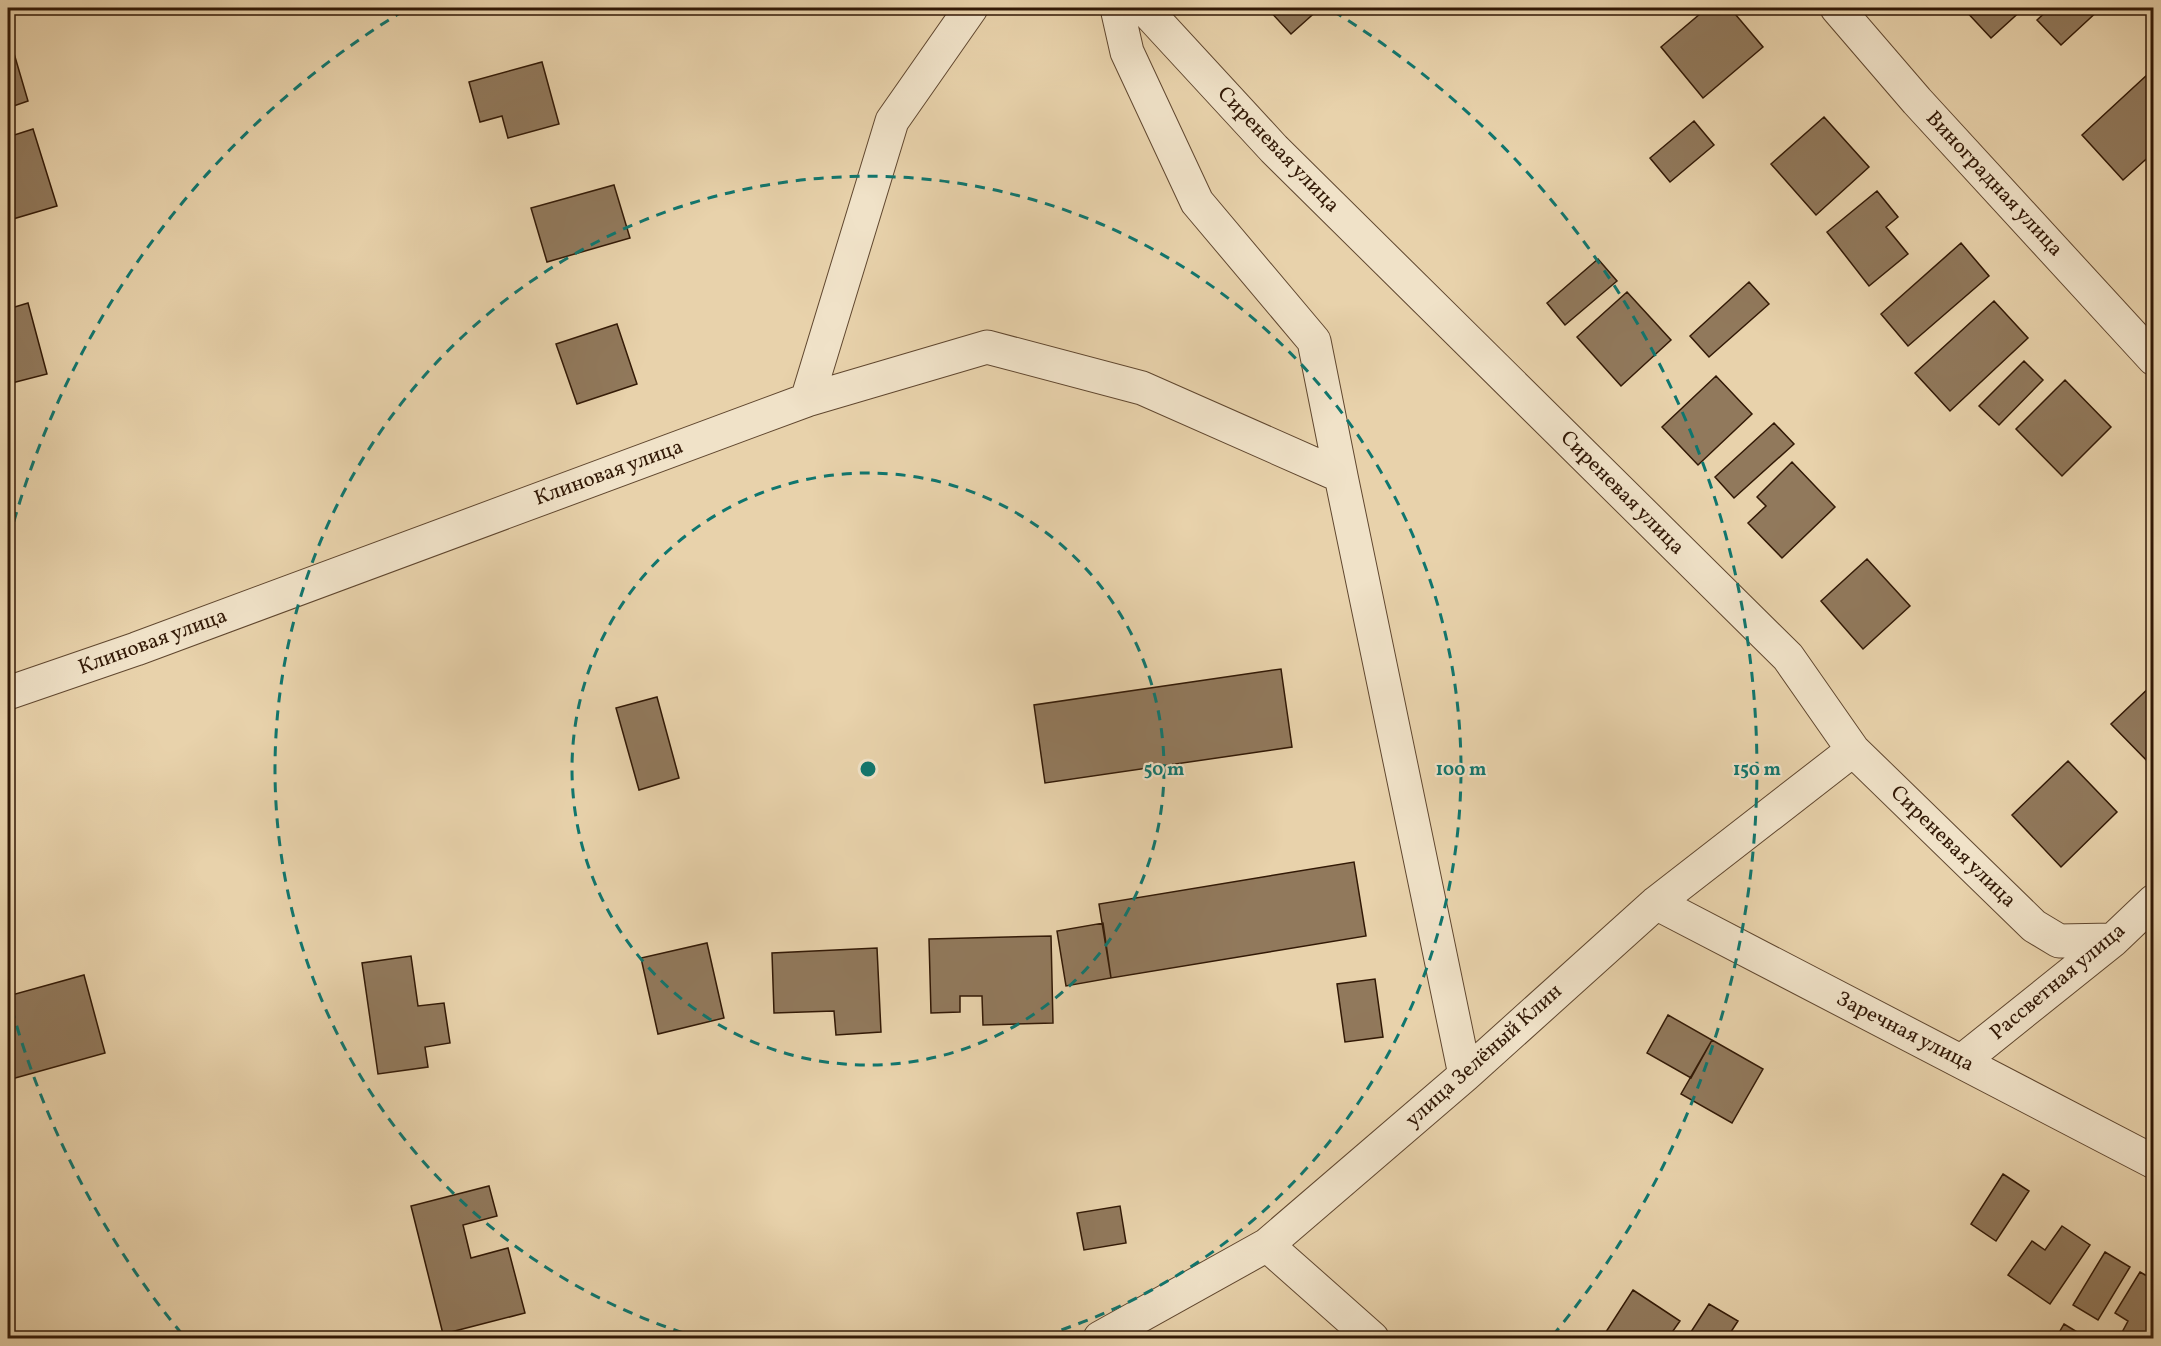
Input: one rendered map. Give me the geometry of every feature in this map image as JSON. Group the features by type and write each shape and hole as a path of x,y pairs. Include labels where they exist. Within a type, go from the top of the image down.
{"street":[{"path":"807,400 892,121 971,8"},
{"path":"1117,8 1127,52 1197,202 1314,341 1465,1075"},
{"name":"Сиреневая улица","path":"1144,8 1274,149 1788,657 1853,750 2034,926 2059,941 2113,940"},
{"name":"Виноградная улица","path":"1837,8 1917,101 2154,359"},
{"name":"Клиновая улица","path":"8,693 136,649 807,400 987,347 1142,388 1341,476"},
{"name":"улица Зелёный Клин","path":"1100,1338 1267,1245 1465,1075 1656,903 1853,750"},
{"name":"Рассветная улица","path":"1962,1062 2113,940 2154,901"},
{"name":"Заречная улица","path":"1656,903 2154,1162"},
{"path":"1267,1245 1372,1338"}],"building":[{"path":"1267,8 1320,8 1291,34"},
{"path":"1707,8 1730,8 1763,47 1703,98 1661,47"},
{"path":"1963,8 2024,8 1991,38"},
{"path":"2050,8 2101,8 2061,45 2037,20"},
{"path":"8,33 28,101 8,108"},
{"path":"542,62 559,124 508,138 502,116 480,122 469,82"},
{"path":"2148,74 2154,80 2154,152 2123,180 2082,135"},
{"path":"1824,117 1869,167 1816,215 1771,164"},
{"path":"1694,121 1714,145 1670,182 1650,158"},
{"path":"33,129 57,206 13,219 8,201 8,137"},
{"path":"614,185 630,238 547,262 531,208"},
{"path":"1877,191 1898,217 1886,227 1908,254 1869,286 1827,232"},
{"path":"1961,243 1989,276 1908,346 1881,314"},
{"path":"1598,259 1617,281 1565,325 1547,303"},
{"path":"1749,282 1769,304 1709,357 1690,336"},
{"path":"1627,292 1671,340 1621,386 1577,337"},
{"path":"1994,301 2028,338 1950,411 1915,373"},
{"path":"28,303 47,374 8,384 8,309"},
{"path":"617,324 637,384 577,404 556,344"},
{"path":"2024,361 2043,380 1999,425 1979,406"},
{"path":"1716,376 1752,414 1698,465 1662,427"},
{"path":"2065,380 2111,427 2062,476 2016,429"},
{"path":"1774,423 1794,444 1734,498 1715,477"},
{"path":"1792,462 1835,507 1782,558 1748,523 1766,506 1757,497"},
{"path":"1867,559 1910,606 1863,649 1821,601"},
{"path":"1281,669 1292,747 1045,783 1034,705"},
{"path":"2154,683 2154,768 2111,724"},
{"path":"657,697 679,778 639,790 616,708"},
{"path":"2068,761 2117,812 2061,867 2012,815"},
{"path":"1354,862 1366,936 1111,978 1099,904"},
{"path":"1103,923 1111,978 1066,986 1057,931"},
{"path":"1051,936 1053,1023 983,1025 982,996 960,996 960,1012 931,1013 929,939"},
{"path":"707,943 724,1018 658,1034 641,958"},
{"path":"877,948 881,1032 836,1035 834,1011 774,1013 772,953"},
{"path":"411,956 418,1006 444,1003 450,1043 425,1047 428,1067 378,1074 362,963"},
{"path":"84,975 105,1053 8,1080 8,996"},
{"path":"1375,979 1383,1037 1345,1042 1337,984"},
{"path":"1668,1015 1712,1040 1691,1078 1647,1053"},
{"path":"1712,1040 1763,1069 1732,1123 1681,1094"},
{"path":"2003,1174 2029,1191 1996,1241 1971,1224"},
{"path":"489,1186 497,1216 463,1225 471,1258 508,1248 525,1313 443,1334 411,1206"},
{"path":"1120,1206 1126,1243 1084,1250 1077,1213"},
{"path":"2062,1226 2090,1245 2050,1304 2008,1275 2032,1241 2045,1250"},
{"path":"2105,1252 2130,1267 2098,1320 2073,1305"},
{"path":"2140,1272 2154,1280 2154,1338 2119,1338 2128,1321 2115,1313"},
{"path":"1633,1290 1680,1321 1668,1338 1602,1338"},
{"path":"1709,1304 1738,1321 1727,1338 1687,1338"},
{"path":"2064,1324 2087,1338 2056,1338"}]}
